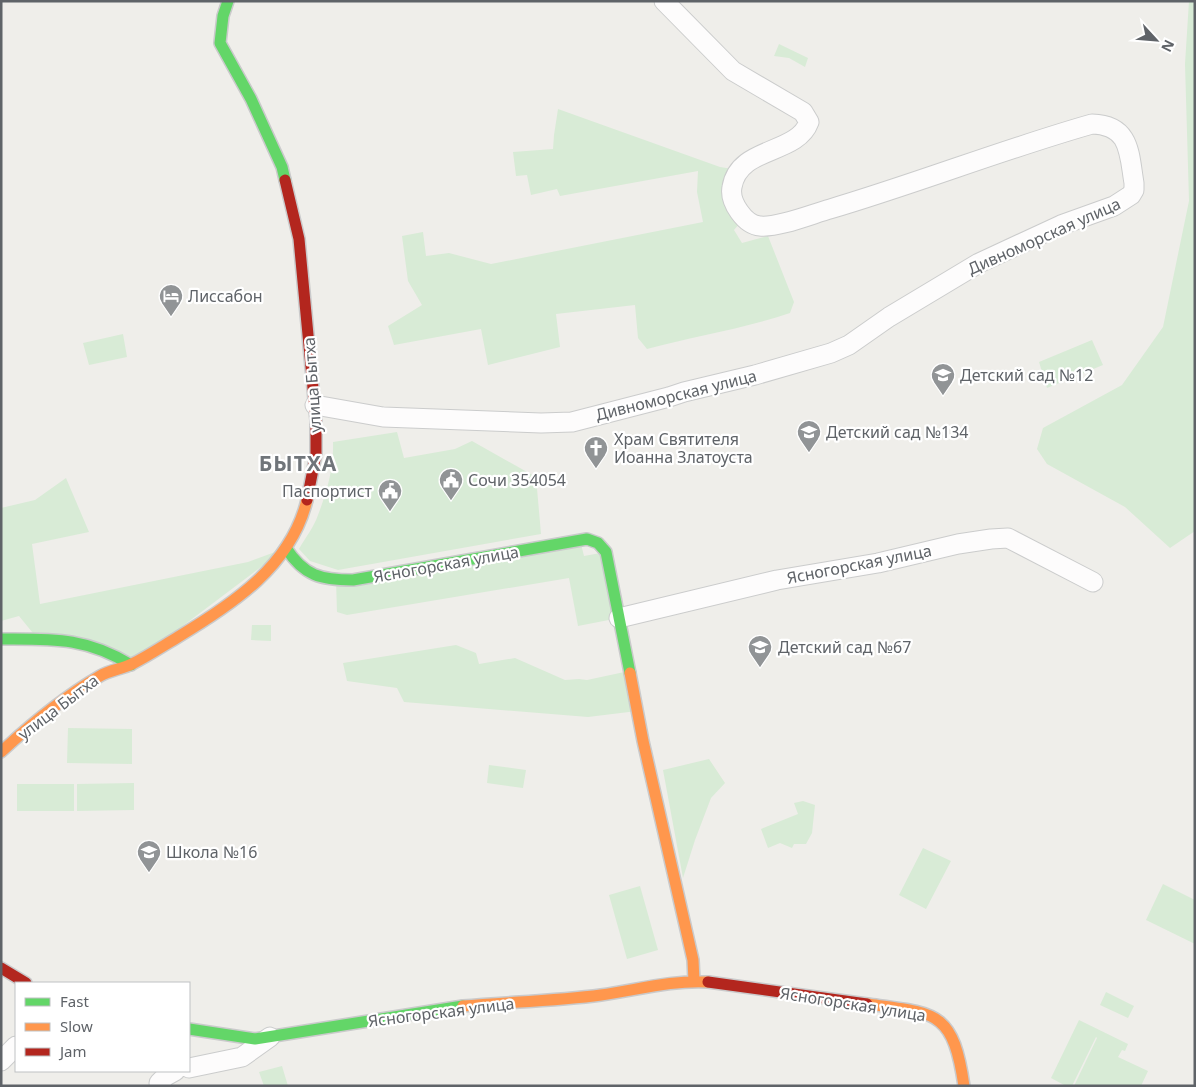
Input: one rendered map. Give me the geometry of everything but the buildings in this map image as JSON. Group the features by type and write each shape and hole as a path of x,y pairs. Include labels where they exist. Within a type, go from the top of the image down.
{"street":[{"name":"улица Бытха","path":"1,752 29,726 85,685 103,674 131,664 215,615 240,597 270,569 286,548 303,518 316,454 315,405 299,239 282,167 251,99 220,43 223,16 228,1"},
{"name":"Дивноморская улица","path":"315,405 383,417 530,423 572,422 755,375 831,353 850,345 889,317 979,263 1061,225 1114,206 1126,199 1134,190 1126,141 1121,134 1110,127 1092,124 849,204 777,225 759,226 752,224 744,218 732,197 732,188 739,170 749,161 802,135 809,122 808,118 803,112 733,71 664,1"},
{"name":"Ясногорская улица","path":"619,618 777,580 878,563 958,544 991,539 1008,538 1093,582"},
{"name":"Ясногорская улица","path":"286,548 303,570 316,577 353,580 587,539 598,542 606,552 642,741 694,960 694,981"},
{"path":"1,639 36,638 88,645 131,664"},
{"path":"1,968 24,982"},
{"name":"Ясногорская улица","path":"190,1029 255,1039 463,1006 600,995 668,983 694,981 872,1004 929,1015 943,1024 954,1041 959,1055 964,1086"},
{"path":"190,1068 242,1057 270,1037"},
{"path":"1,1061 15,1047"},
{"path":"160,1083 166,1076 173,1072"}],"green space":[{"path":"1189,1 1195,1 1195,531 1170,548 1125,507 1047,464 1037,449 1043,428 1122,385 1163,327 1189,201 1185,64"},
{"path":"779,44 808,58 805,67 789,58 774,56"},
{"path":"558,109 720,167 739,170 734,180 744,218 734,230 742,243 768,236 794,302 790,313 755,324 647,349 638,338 635,305 556,314 560,347 488,365 481,329 394,345 388,326 422,305 408,281 402,236 423,232 426,256 449,253 491,264 703,222 697,192 698,171 560,196 557,189 531,195 527,175 516,176 513,152 553,149"},
{"path":"123,334 127,357 89,365 83,343"},
{"path":"1092,340 1103,365 1047,388 1039,362"},
{"path":"397,432 404,458 455,449 472,441 536,477 541,534 338,570 310,561 299,549 314,524 324,497 331,470 333,442"},
{"path":"66,478 89,532 32,544 40,604 248,562 286,548 131,665 37,638 19,616 1,621 1,508 35,500"},
{"path":"580,540 584,556 606,552 619,618 578,626 569,578 347,615 337,612 336,580"},
{"path":"252,625 271,625 271,641 251,640"},
{"path":"456,645 476,653 479,664 515,658 565,680 587,680 629,671 637,711 588,717 404,702 397,688 347,681 343,663"},
{"path":"68,728 132,729 132,764 67,763"},
{"path":"709,759 725,783 711,798 683,878 663,770"},
{"path":"489,765 526,770 523,788 487,783"},
{"path":"134,783 134,810 77,811 77,784"},
{"path":"17,784 74,784 74,811 17,811"},
{"path":"803,801 815,805 812,833 806,844 794,844 792,848 780,843 768,848 761,829 798,814 794,803"},
{"path":"923,848 951,861 926,909 899,895"},
{"path":"1163,884 1195,900 1195,944 1146,920"},
{"path":"640,886 658,950 627,959 609,895"},
{"path":"1106,992 1134,1006 1128,1018 1100,1005"},
{"path":"1079,1020 1128,1044 1125,1051 1122,1050 1118,1057 1148,1071 1141,1086 1074,1086 1096,1037 1072,1086 1066,1086 1051,1078"},
{"path":"282,1066 288,1086 264,1086 259,1072"}],"traffic: fast":[{"path":"228,1 223,16 220,43 251,99 282,167 285,180"},
{"path":"286,548 300,565 314,574 332,579 353,580 587,539 598,543 606,552 630,673"},
{"path":"1,639 53,640 84,644 115,656 131,665"},
{"path":"190,1029 255,1039 463,1006"}],"traffic: slow":[{"path":"1,752 48,711 87,684 104,674 144,658 239,597 274,564 288,545 299,523 307,500"},
{"path":"630,673 643,741 693,960 694,981"},
{"path":"463,1006 584,997 667,984 708,982"},
{"path":"867,1004 910,1010 937,1020 947,1029 954,1042 960,1061 964,1086"}],"traffic: jam":[{"path":"285,180 299,239 316,420 316,454 307,500"},
{"path":"1,968 24,982"},
{"path":"708,982 867,1004"}],"place":[{"name":"Лиссабон","path":"171,317"},
{"name":"Детский сад №12","path":"943,396"},
{"name":"Детский сад №134","path":"809,453"},
{"name":"Храм Святителя Иоанна Златоуста","path":"596,469"},
{"name":"Сочи 354054","path":"451,501"},
{"name":"Паспортист","path":"390,512"},
{"name":"Детский сад №67","path":"760,668"},
{"name":"Школа №16","path":"149,873"}],"district":[{"name":"БЫТХА","path":"298,464"}]}
